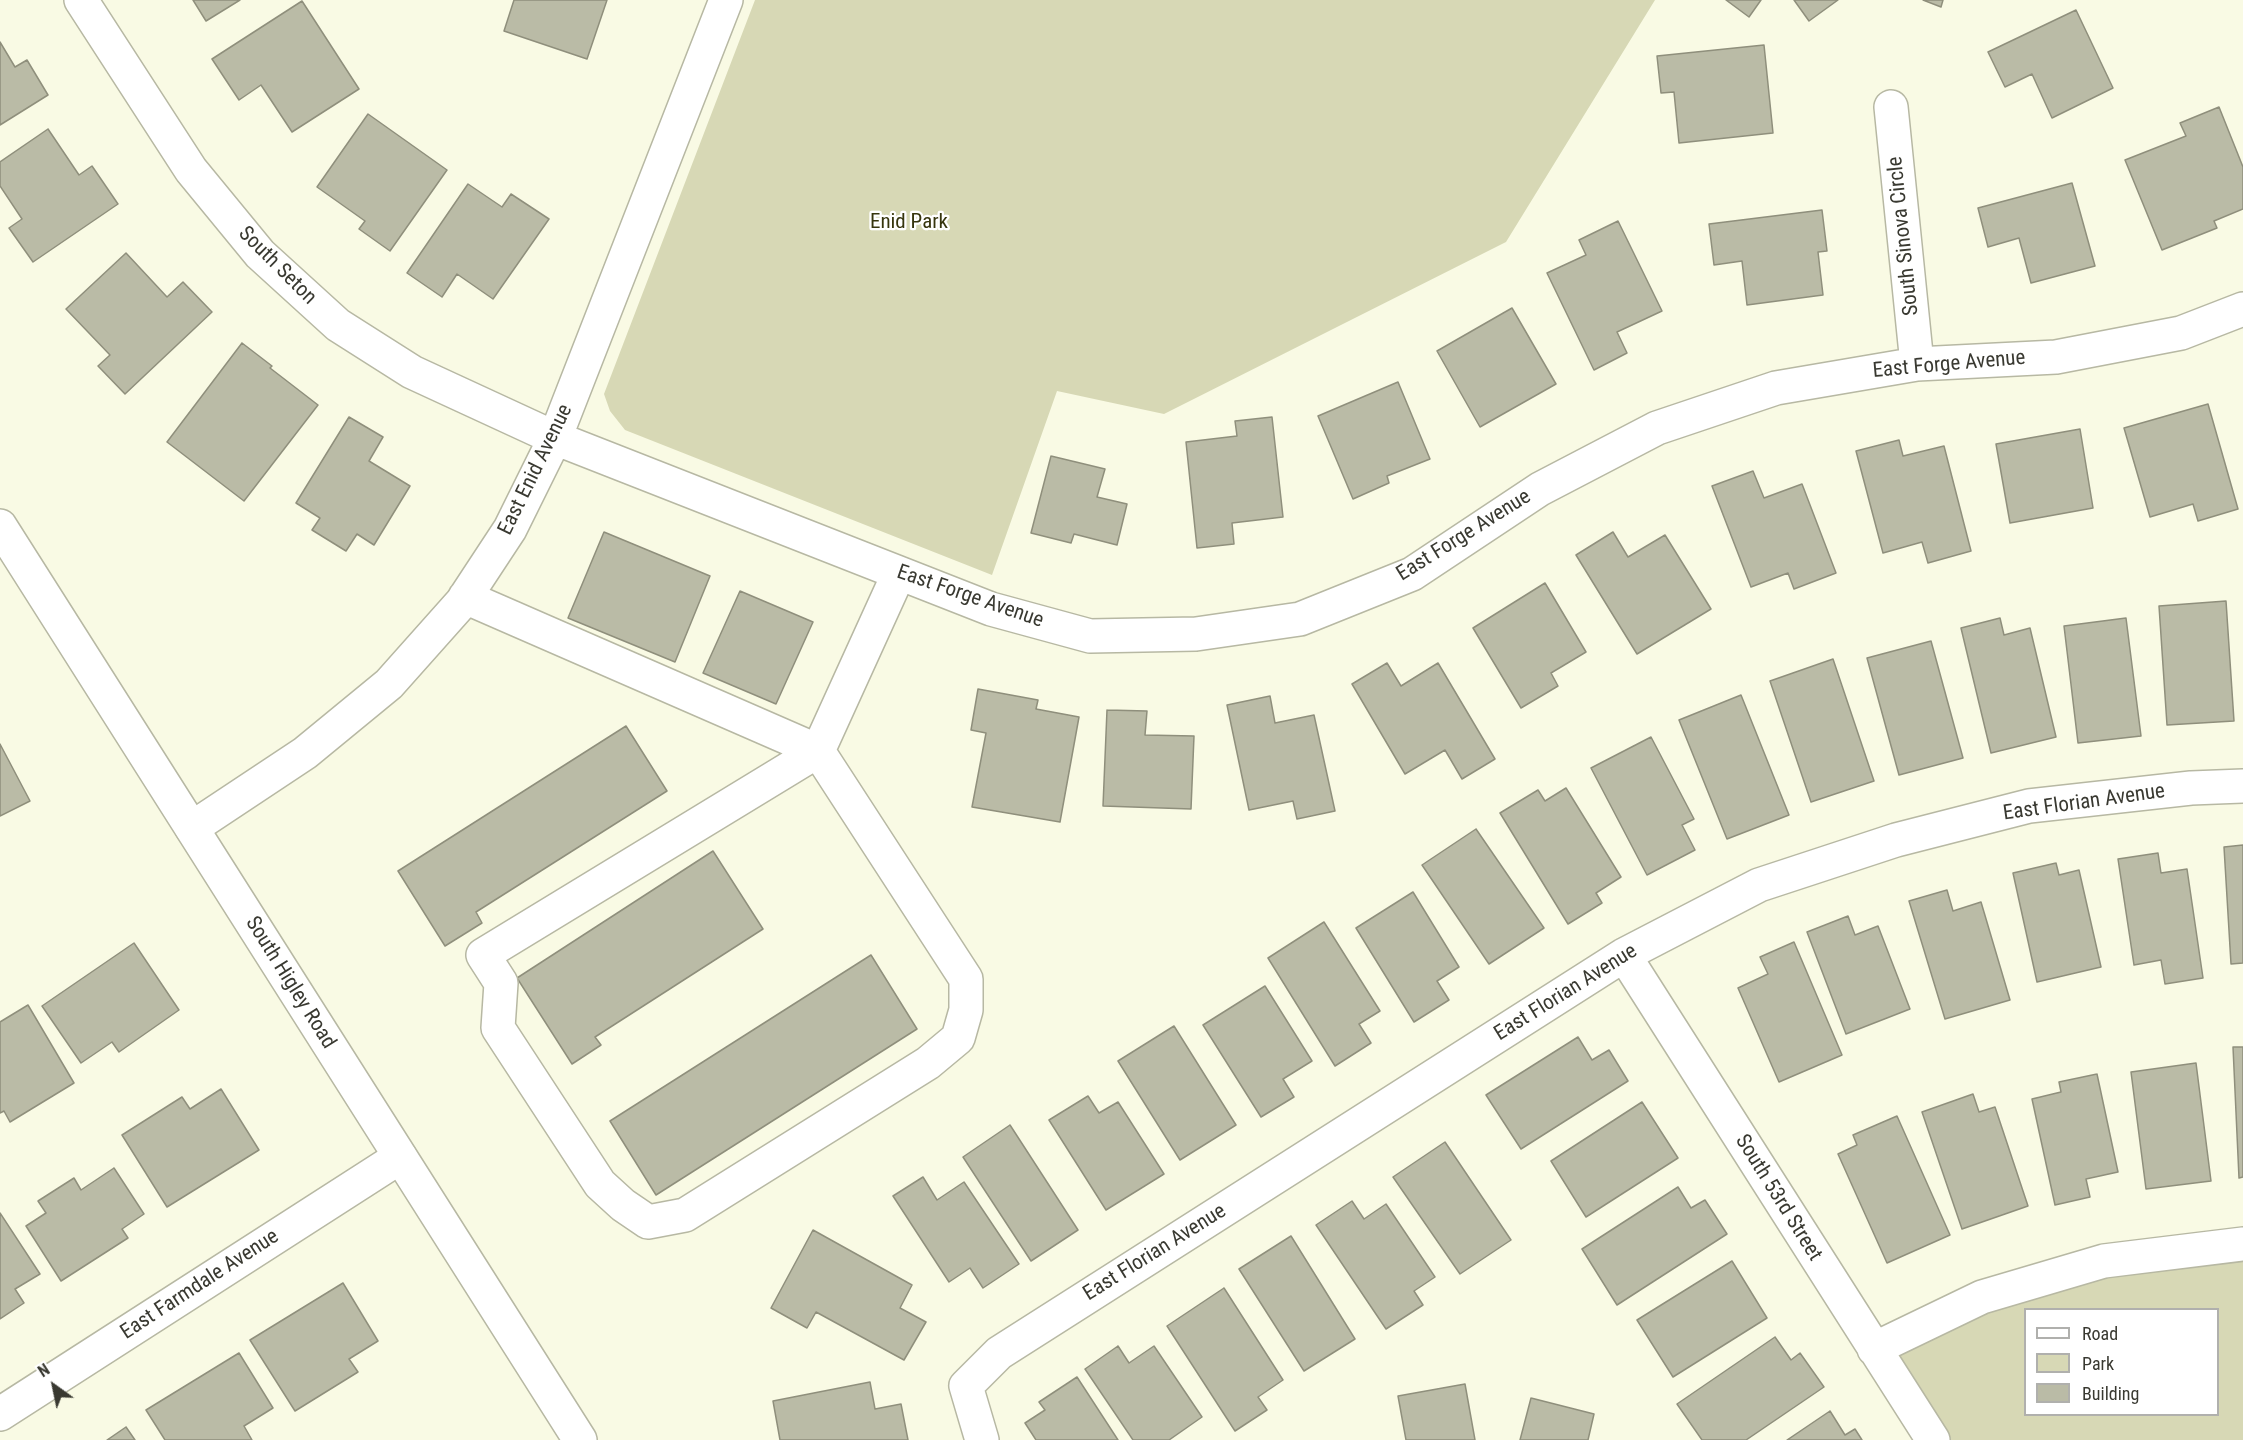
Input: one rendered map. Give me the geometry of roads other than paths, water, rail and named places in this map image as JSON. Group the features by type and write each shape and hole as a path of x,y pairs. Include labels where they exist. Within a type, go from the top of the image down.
{"street":[{"name":"South Seton","path":"81,0 191,170 260,254 338,326 412,372 555,438"},
{"name":"East Enid Avenue","path":"192,828 305,753 390,684 465,597 510,529 555,438 726,0"},
{"name":"South Sinova Circle","path":"1891,107 1917,364"},
{"name":"East Forge Avenue","path":"555,438 991,609 1090,636 1196,634 1300,619 1412,574 1540,489 1658,428 1776,388 1917,364 2056,357 2181,333 2243,309"},
{"name":"South Higley Road","path":"0,526 580,1440"},
{"path":"465,597 818,751 966,979 966,1010 958,1038 928,1063 685,1215 648,1222 623,1205 600,1184 498,1028 501,983 483,955 818,751 899,573"},
{"name":"East Florian Avenue","path":"982,1440 966,1386 999,1353 1624,955 1759,885 1896,840 2029,806 2191,788 2243,786"},
{"name":"South 53rd Street","path":"1624,955 1933,1440"},
{"name":"East Farmdale Avenue","path":"0,1414 400,1157"},
{"path":"1874,1349 1982,1297 2104,1261 2243,1244"}],"park label":[{"name":"Enid Park","path":"909,223"}]}
